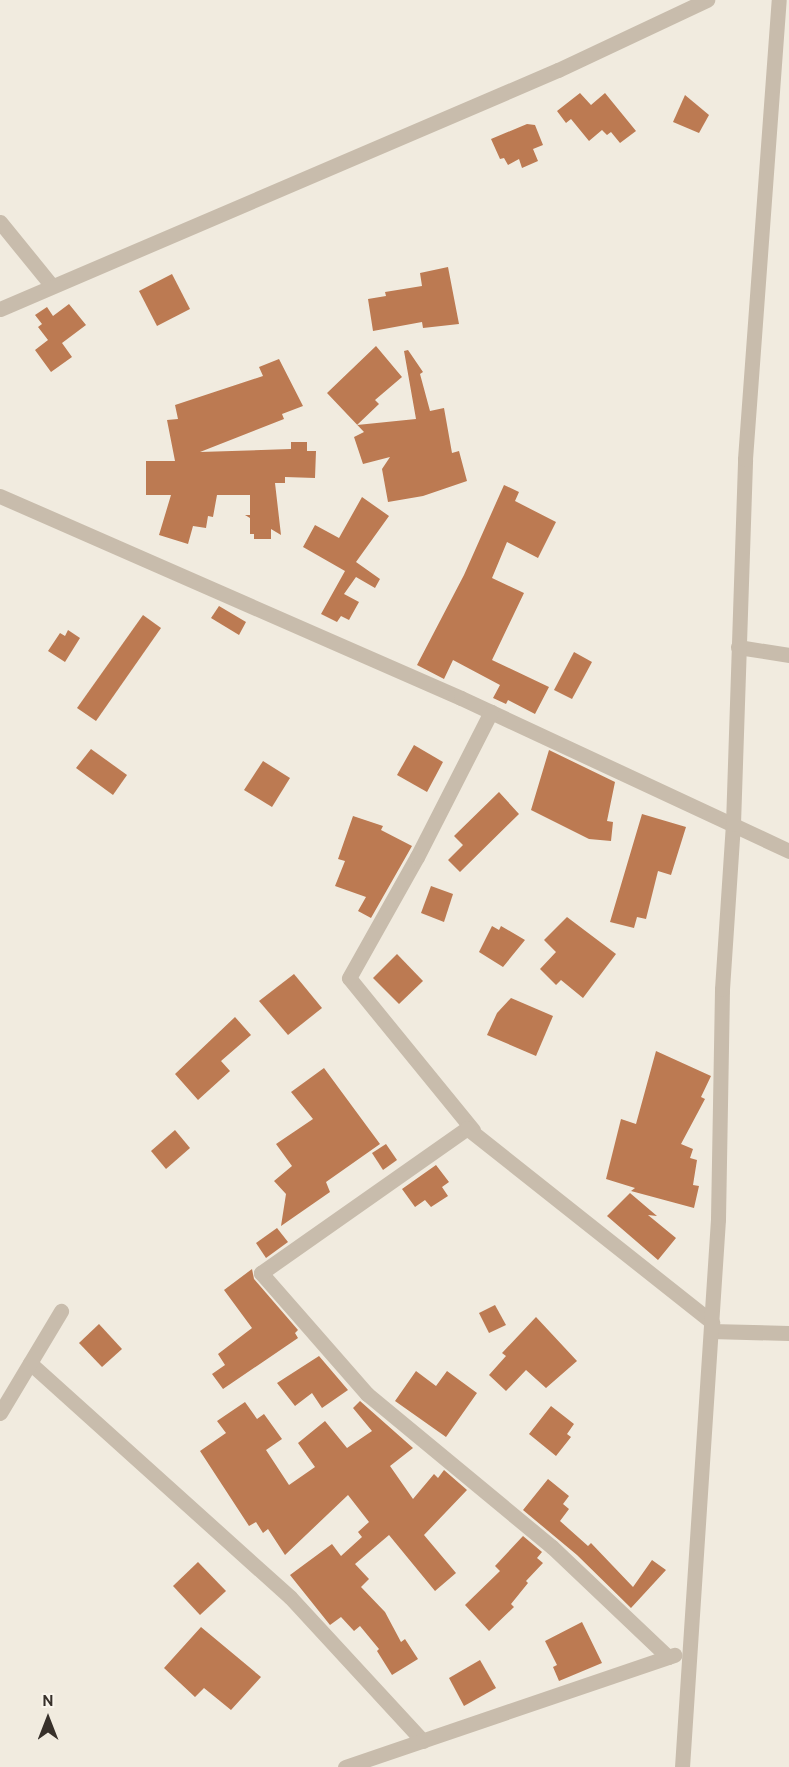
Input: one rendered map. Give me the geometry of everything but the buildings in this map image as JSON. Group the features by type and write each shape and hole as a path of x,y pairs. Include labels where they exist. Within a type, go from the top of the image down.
{"street":[{"path":"0,309 537,79 707,0"},
{"path":"682,1767 712,1327 722,989 733,824 746,437 779,0"},
{"path":"0,222 51,286"},
{"path":"0,496 491,712 789,851"},
{"path":"738,647 789,655"},
{"path":"491,712 417,858 349,978 473,1130 712,1327 789,1333"},
{"path":"473,1130 461,1130 261,1272 367,1394 552,1547 668,1657"},
{"path":"0,1413 61,1311"},
{"path":"30,1363 290,1597 423,1741"},
{"path":"345,1767 689,1649"}]}
